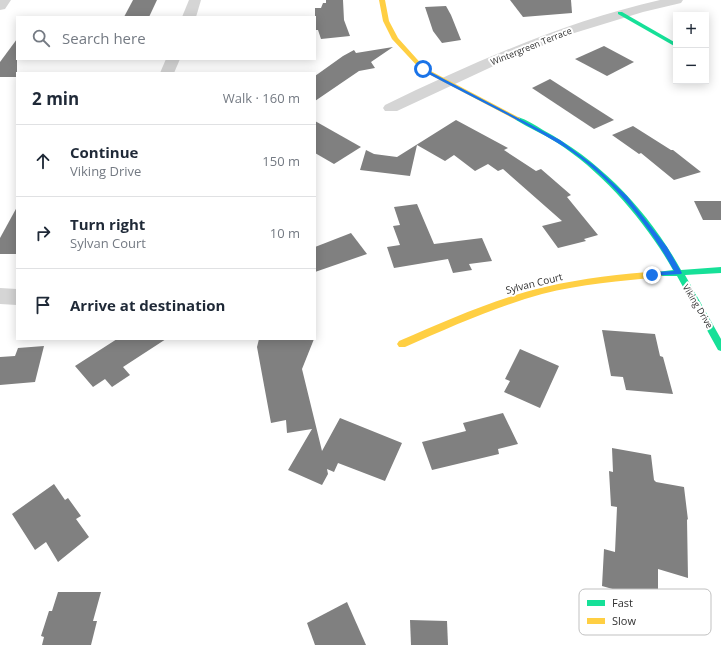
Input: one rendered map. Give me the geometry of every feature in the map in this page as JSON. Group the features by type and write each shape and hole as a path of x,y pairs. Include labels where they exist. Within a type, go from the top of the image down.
{"street":[{"path":"0,6 5,0"},
{"path":"189,16 195,0"},
{"name":"Viking Drive","path":"382,0 389,30 404,53 423,69 559,141 593,167 625,197 665,248 678,273 718,339 721,347"},
{"name":"Wintergreen Terrace","path":"391,108 445,82 543,40 620,13 676,0"},
{"path":"620,13 673,43"},
{"path":"167,72 173,60"},
{"name":"Sylvan Court","path":"402,344 487,308 528,295 610,279 721,270"},
{"path":"0,296 16,297"}],"building":[{"path":"133,0 157,0 149,16 125,16"},
{"path":"326,0 343,0 344,20 350,36 321,39 318,30 316,30 315,8 321,8 323,3 326,3"},
{"path":"510,0 571,0 572,13 523,17"},
{"path":"446,6 461,40 442,43 433,31 425,7"},
{"path":"16,40 16,77 0,77 0,62"},
{"path":"604,46 634,62 607,76 575,59"},
{"path":"393,47 371,62 375,68 359,71 316,100 316,75 343,56 354,50 356,53"},
{"path":"550,79 614,120 594,129 532,88"},
{"path":"456,120 508,148 504,150 536,171 541,169 571,195 567,197 598,235 584,239 586,241 558,248 542,226 562,221 503,169 498,171 488,164 475,171 454,155 445,161 417,145 410,176 360,170 366,150 374,154 397,157"},
{"path":"316,122 361,147 334,164 316,154"},
{"path":"633,126 673,150 701,172 674,180 641,153 639,154 612,135"},
{"path":"694,201 721,201 721,220 703,220"},
{"path":"417,204 434,244 482,238 492,261 469,264 472,270 453,273 448,259 394,268 387,247 400,245 393,226 400,225 394,207"},
{"path":"16,209 16,254 0,254 0,238"},
{"path":"351,233 367,254 316,272 316,247"},
{"path":"602,330 655,334 660,356 663,357 673,394 626,390 623,377 611,376"},
{"path":"115,340 164,340 123,367 130,375 112,387 105,379 93,387 75,366"},
{"path":"259,340 314,340 302,369 322,451 340,418 402,443 385,481 338,463 334,472 327,469 328,474 322,485 288,470 312,429 287,433 286,420 271,423 257,347"},
{"path":"44,346 35,382 0,385 0,357 15,356 18,348"},
{"path":"520,349 559,366 540,408 504,392 510,381 505,379"},
{"path":"503,413 518,444 498,449 499,454 432,470 422,442 466,431 463,423"},
{"path":"612,448 651,455 654,480 656,482 684,487 688,520 687,519 688,578 658,569 658,589 612,589 602,586 604,549 615,552 617,507 611,506 609,471 613,472"},
{"path":"54,484 65,500 68,498 81,516 76,519 89,537 58,562 46,542 35,550 12,514"},
{"path":"58,592 101,592 93,621 97,621 91,645 42,645 44,637 41,636 49,611 52,611"},
{"path":"347,602 366,645 315,645 307,623"},
{"path":"410,620 447,621 448,645 411,645"}],"traffic: fast":[{"path":"620,13 673,43"},
{"path":"518,119 559,141 593,167 625,197 665,248 721,347"},
{"path":"660,274 721,270"}],"traffic: slow":[{"path":"382,0 386,21 395,39 423,69 518,119"},
{"path":"402,344 479,311 543,291 593,281 660,274"}],"route":[{"path":"423,69 559,141 593,167 625,197 665,248 678,273 652,275"}]}
